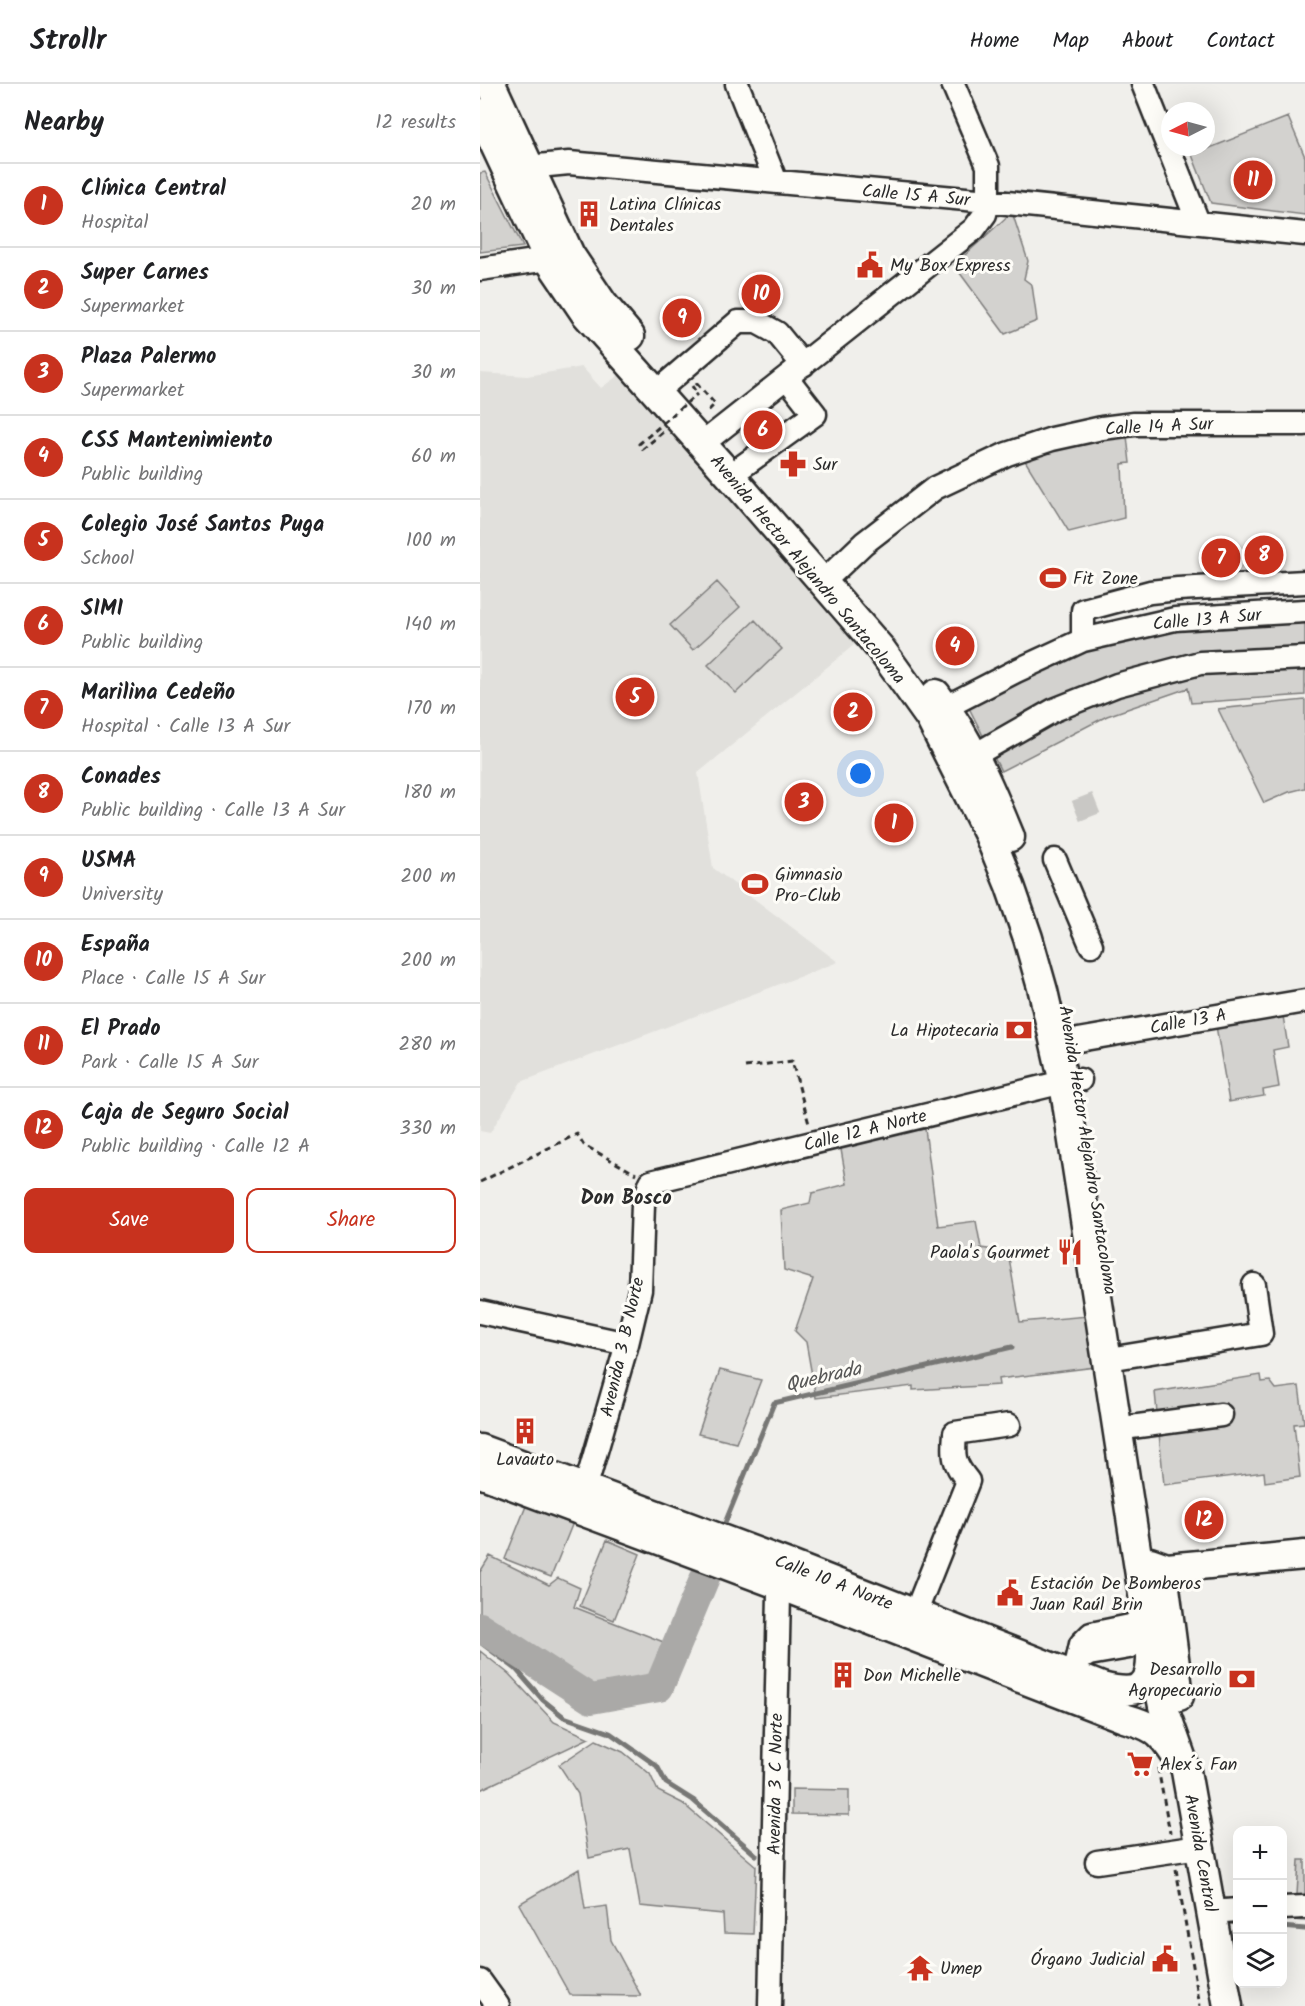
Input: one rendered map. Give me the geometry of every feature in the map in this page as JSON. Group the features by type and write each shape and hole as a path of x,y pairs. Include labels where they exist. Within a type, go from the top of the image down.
{"main road":[{"name":"Avenida Hector Alejandro Santacoloma","path":"491,84 518,170 585,314 742,466 830,575"},
{"name":"Avenida Hector Alejandro Santacoloma","path":"480,112 518,170"},
{"name":"Avenida Hector Alejandro Santacoloma","path":"559,257 603,304 830,575 891,632 938,712 1010,886 1040,980 1064,1043"},
{"name":"Avenida Hector Alejandro Santacoloma","path":"938,712 973,756 1000,813 1025,873 1053,960 1064,1043 1121,1357 1131,1427 1158,1565 1166,1684 1163,1706"},
{"name":"Avenida Hector Alejandro Santacoloma","path":"1072,1081 1143,1623 1163,1706 1186,1771"},
{"name":"Calle 10 A Norte","path":"480,1449 582,1499 937,1634 1124,1718 1144,1724 1160,1733 1186,1771"},
{"name":"Calle 10 A Norte","path":"480,1473 582,1499"},
{"path":"1186,1771 1186,1748 1164,1580 1158,1565 1305,1555"},
{"name":"Calle 10 A Norte","path":"784,1574 915,1614 937,1634 1076,1668 1119,1691 1137,1690 1146,1682 1150,1672 1143,1623"},
{"path":"1124,1718 1151,1713 1163,1706"},
{"name":"Avenida Central","path":"1186,1771 1186,1849 1224,1911 1228,2006"}],"street":[{"path":"737,84 776,182"},
{"path":"707,430 795,371 974,229 985,214 988,201 988,166 953,84"},
{"path":"1143,84 1198,222"},
{"name":"Calle 15 A Sur","path":"518,170 569,163 988,201 1305,234"},
{"path":"480,269 559,257"},
{"path":"668,382 738,322 757,322 777,333 815,414 742,466"},
{"name":"Calle 14 A Sur","path":"830,575 864,543 935,488 1007,454 1052,439 1102,428 1134,424 1305,424"},
{"path":"1083,640 1083,610 1150,592 1305,582"},
{"name":"Calle 13 A Sur","path":"938,712 1083,640 1175,619 1305,611"},
{"path":"973,756 1054,710 1117,685 1200,663 1305,658"},
{"path":"1055,860 1091,945"},
{"name":"Calle 13 A","path":"1064,1043 1305,1001"},
{"name":"Calle 12 A Norte","path":"651,1182 1072,1081"},
{"name":"Avenida 3 B Norte","path":"582,1499 627,1344 640,1290 643,1204 651,1182"},
{"path":"1121,1357 1261,1334 1254,1284"},
{"path":"480,1312 627,1344"},
{"path":"1131,1427 1221,1415"},
{"path":"915,1614 968,1481 959,1470 953,1455 955,1433 1009,1425"},
{"name":"Avenida 3 C Norte","path":"770,2006 784,1574"},
{"path":"1076,1668 1089,1654 1129,1647 1143,1623"},
{"path":"1097,1862 1186,1849"},
{"path":"1287,1908 1305,1907"},
{"path":"480,1981 498,2006"}],"path":[{"path":"662,433 643,449 639,444 697,394 691,387 696,382 715,404 707,430"},
{"path":"666,414 673,423"},
{"path":"745,1067 792,1061 813,1143"},
{"path":"480,1182 577,1134 584,1145 651,1182"},
{"path":"1156,1760 1186,1849 1200,2006"}],"shaded area":[{"path":"1288,117 1305,157 1305,215 1211,203 1192,156 1215,156 1215,146"},
{"path":"485,172 523,247 480,252 480,173"},
{"path":"1012,212 1028,261 1024,279 1032,285 1037,321 1005,334 954,265"},
{"path":"582,367 601,388 623,372 860,640 698,773 713,868 838,962 521,1082 490,1133 480,1131 480,373 527,376"},
{"path":"1127,436 1130,463 1122,464 1124,518 1069,532 1024,459 1075,444"},
{"path":"717,582 740,607 693,650 670,625"},
{"path":"1305,619 1305,695 1191,703 1188,688 1107,716 1001,771 966,702 1088,646 1176,626"},
{"path":"755,620 782,649 736,693 708,665"},
{"path":"1305,700 1305,788 1264,803 1218,709"},
{"path":"1283,1016 1288,1047 1273,1050 1279,1087 1263,1090 1264,1096 1229,1102 1216,1026"},
{"path":"925,1129 938,1226 976,1221 981,1248 1008,1252 1020,1322 1088,1316 1095,1367 998,1379 999,1385 913,1390 913,1386 816,1398 806,1342 795,1331 813,1279 784,1270 781,1210 810,1203 812,1193 847,1184 839,1138"},
{"path":"720,1370 761,1380 736,1443 698,1434"},
{"path":"1261,1375 1262,1382 1270,1381 1276,1389 1299,1386 1304,1423 1294,1424 1300,1477 1265,1482 1264,1472 1164,1485 1155,1392"},
{"path":"528,1501 574,1520 551,1577 505,1559"},
{"path":"607,1540 640,1554 614,1620 580,1606"},
{"path":"490,1556 549,1585 558,1578 580,1588 574,1607 666,1643 651,1678 592,1689 480,1617 480,1572"},
{"path":"480,1651 509,1674 554,1722 589,1738 480,1790"},
{"path":"596,1740 623,1752 650,1774 658,1791 682,1803 756,1866 753,1934 724,1933 723,1914 640,1906 630,1849 589,1858 578,1794 559,1765"},
{"path":"792,1789 849,1790 849,1815 792,1814"},
{"path":"1299,1860 1305,1860 1305,1921 1287,1919 1287,1897 1297,1895"},
{"path":"579,1869 585,1909 607,1906 611,1940 641,1996 570,1995 519,1904"}],"waterway":[{"name":"Quebrada","path":"723,1528 774,1403 1012,1347"},
{"path":"480,1627 591,1699 659,1687 706,1575"},
{"path":"480,1642 516,1669 543,1700 564,1717 610,1733 657,1766 666,1783 693,1800 756,1855"},
{"path":"1227,1922 1233,1923"},
{"path":"1287,1927 1305,1929"}],"tunnel":[{"path":"1082,797 1090,817"}],"place":[{"name":"El Prado","path":"1253,180"},
{"name":"Latina Clínicas Dentales","path":"589,214"},
{"name":"My Box Express","path":"870,265"},
{"name":"España","path":"761,294"},
{"name":"USMA","path":"682,318"},
{"name":"SIMI","path":"763,430"},
{"name":"Sur","path":"793,464"},
{"name":"Conades","path":"1264,555"},
{"name":"Marilina Cedeño","path":"1221,558"},
{"name":"Fit Zone","path":"1053,578"},
{"name":"CSS Mantenimiento","path":"955,646"},
{"name":"Colegio José Santos Puga","path":"635,697"},
{"name":"Super Carnes","path":"853,712"},
{"name":"Plaza Palermo","path":"804,802"},
{"name":"Clínica Central","path":"894,823"},
{"name":"Gimnasio Pro-Club","path":"755,884"},
{"name":"La Hipotecaria","path":"1019,1030"},
{"name":"Paola's Gourmet","path":"1070,1252"},
{"name":"Lavauto","path":"525,1431"},
{"name":"Caja de Seguro Social","path":"1204,1520"},
{"name":"Estación De Bomberos Juan Raúl Brin","path":"1010,1593"},
{"name":"Don Michelle","path":"843,1675"},
{"name":"Desarrollo Agropecuario","path":"1242,1679"},
{"name":"Alex´s Fan","path":"1140,1764"},
{"name":"Órgano Judicial","path":"1165,1959"},
{"name":"Umep","path":"920,1968"}],"district":[{"name":"Don Bosco","path":"626,1197"}]}
